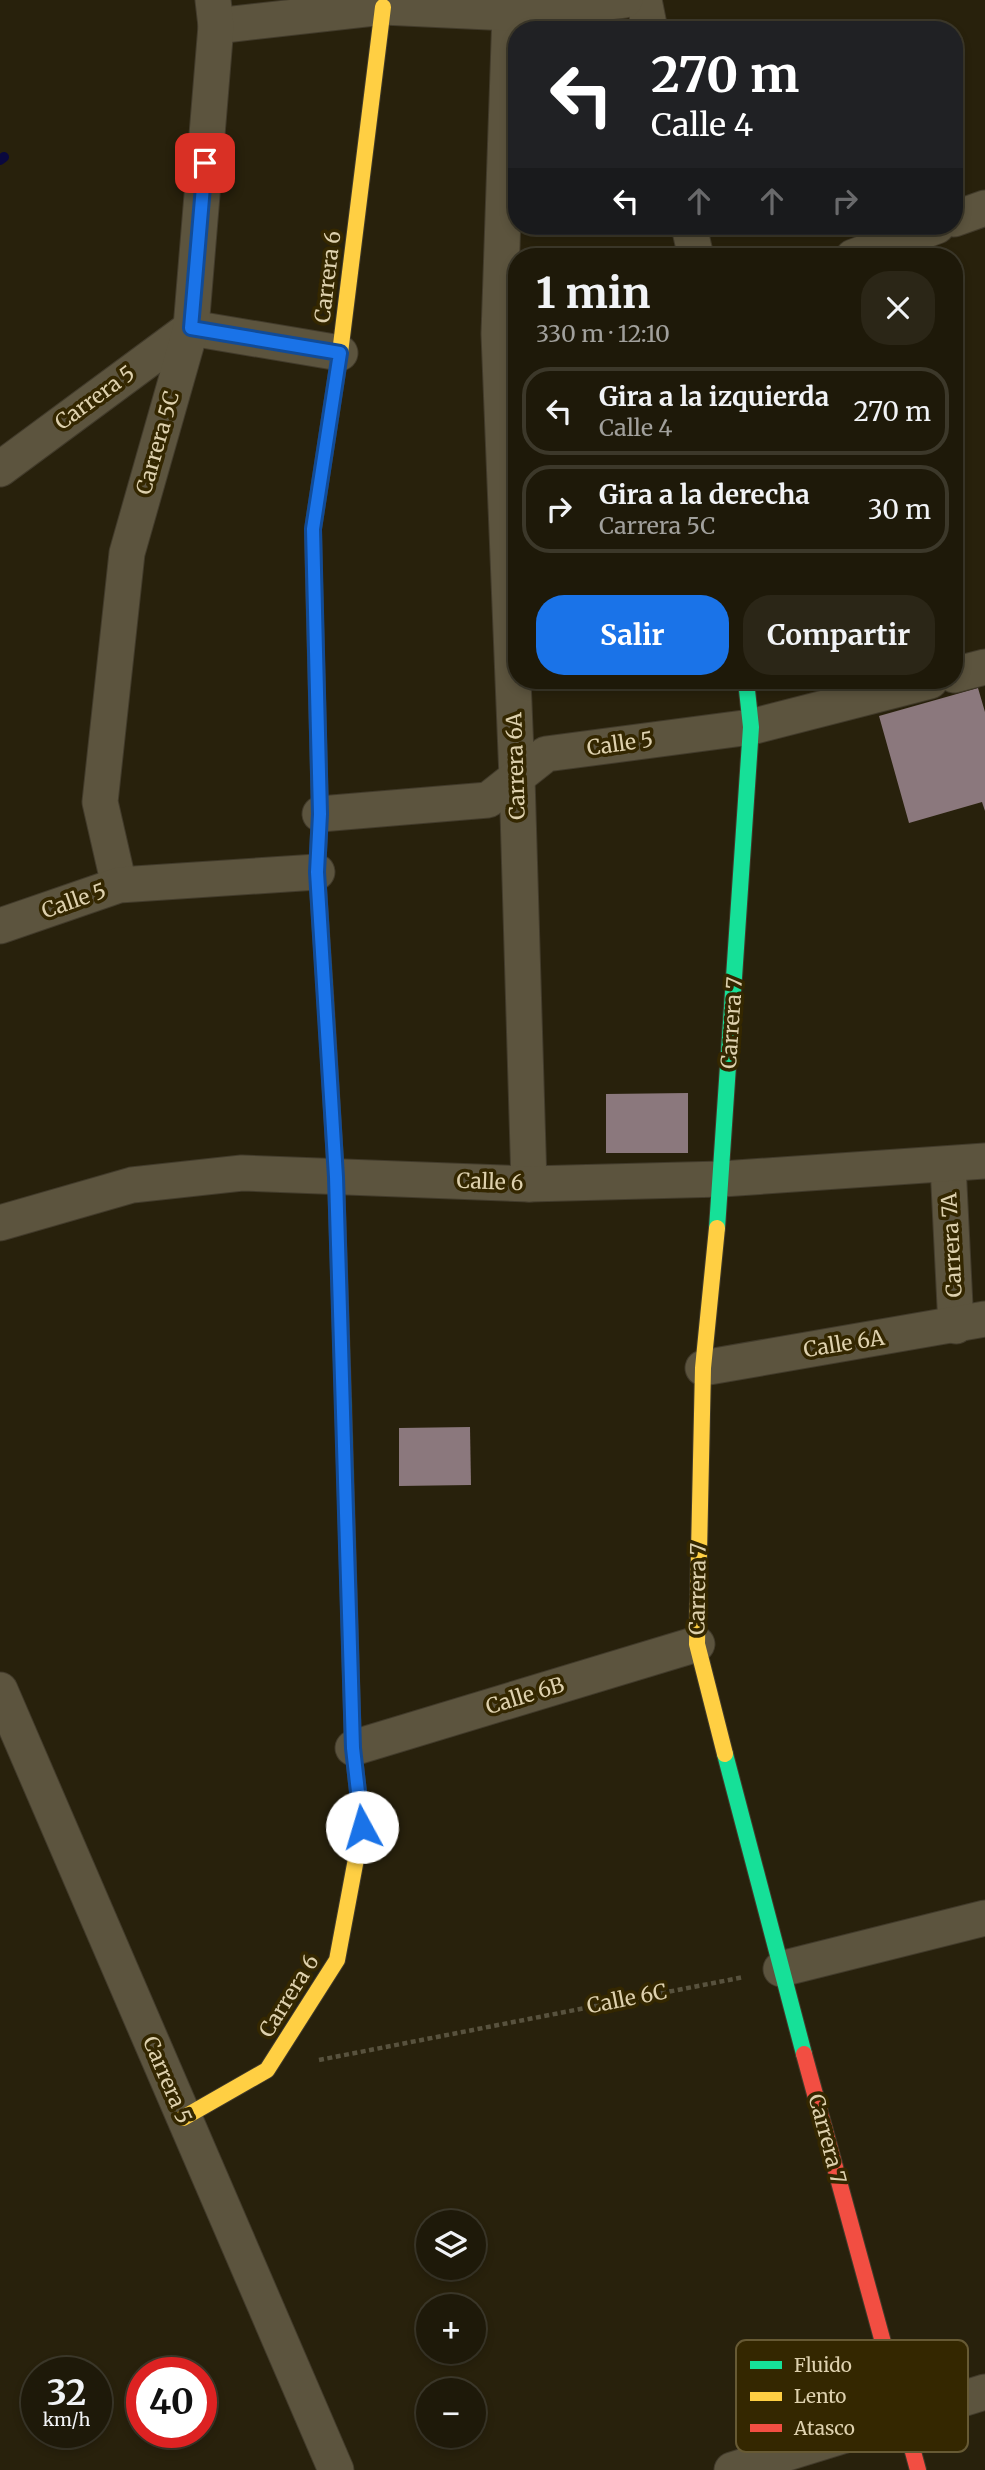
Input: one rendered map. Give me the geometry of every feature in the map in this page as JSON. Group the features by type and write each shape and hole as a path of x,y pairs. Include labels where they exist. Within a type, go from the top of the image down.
{"street":[{"path":"214,13 383,7 510,13 625,0"},
{"path":"644,0 648,21"},
{"name":"Carrera 6","path":"183,2118 267,2070 337,1960 362,1827 353,1748 336,1177 317,872 320,814 313,529 340,353 383,7"},
{"name":"Carrera 5C","path":"119,885 100,802 127,553 191,328 214,13"},
{"name":"Carrera 6A","path":"510,13 510,21"},
{"path":"963,216 985,208"},
{"path":"877,248 913,235"},
{"path":"191,328 340,353"},
{"name":"Carrera 5","path":"0,469 191,328"},
{"path":"963,673 985,667"},
{"name":"Carrera 6A","path":"515,689 529,1184"},
{"name":"Carrera 7","path":"747,689 751,727 722,1180 703,1367 697,1644 781,1969 882,2340"},
{"name":"Calle 5","path":"320,814 488,800 546,754 751,727 899,689"},
{"name":"Calle 5","path":"0,926 119,885 317,872"},
{"name":"Calle 6","path":"0,1223 132,1185 242,1173 529,1184 722,1180 985,1161"},
{"name":"Carrera 7A","path":"948,1165 971,1323"},
{"name":"Calle 6A","path":"703,1367 971,1323"},
{"name":"Calle 6B","path":"353,1748 697,1644"},
{"name":"Carrera 5","path":"0,1690 336,2470"},
{"path":"781,1969 985,1918"},
{"path":"968,2397 985,2392"},
{"path":"732,2470 791,2452"},
{"name":"Carrera 7","path":"913,2452 918,2470"}],"path":[{"name":"Calle 6C","path":"267,2070 781,1969"}],"building":[{"path":"978,688 985,712 985,811 982,802 909,823 879,716"},
{"path":"688,1093 688,1153 606,1153 606,1094"},
{"path":"470,1427 471,1485 399,1486 399,1428"}],"waterway":[{"path":"0,160 4,157"}],"traffic: fast":[{"path":"314,580 320,814 317,872 325,993"},
{"path":"717,1228 751,727 747,689"},
{"path":"343,1396 352,1712"},
{"path":"725,1754 804,2054"}],"traffic: slow":[{"path":"314,580 313,529 340,353 383,7"},
{"path":"717,1228 703,1368 697,1644 725,1754"},
{"path":"183,2118 267,2070 337,1960 362,1827 353,1748 352,1712"}],"traffic: jam":[{"path":"325,993 336,1177 343,1396"},
{"path":"804,2054 882,2340"},
{"path":"913,2452 918,2470"}],"route":[{"path":"205,163 191,328 340,353 313,529 320,814 317,872 336,1177 353,1748 362,1827"}]}
